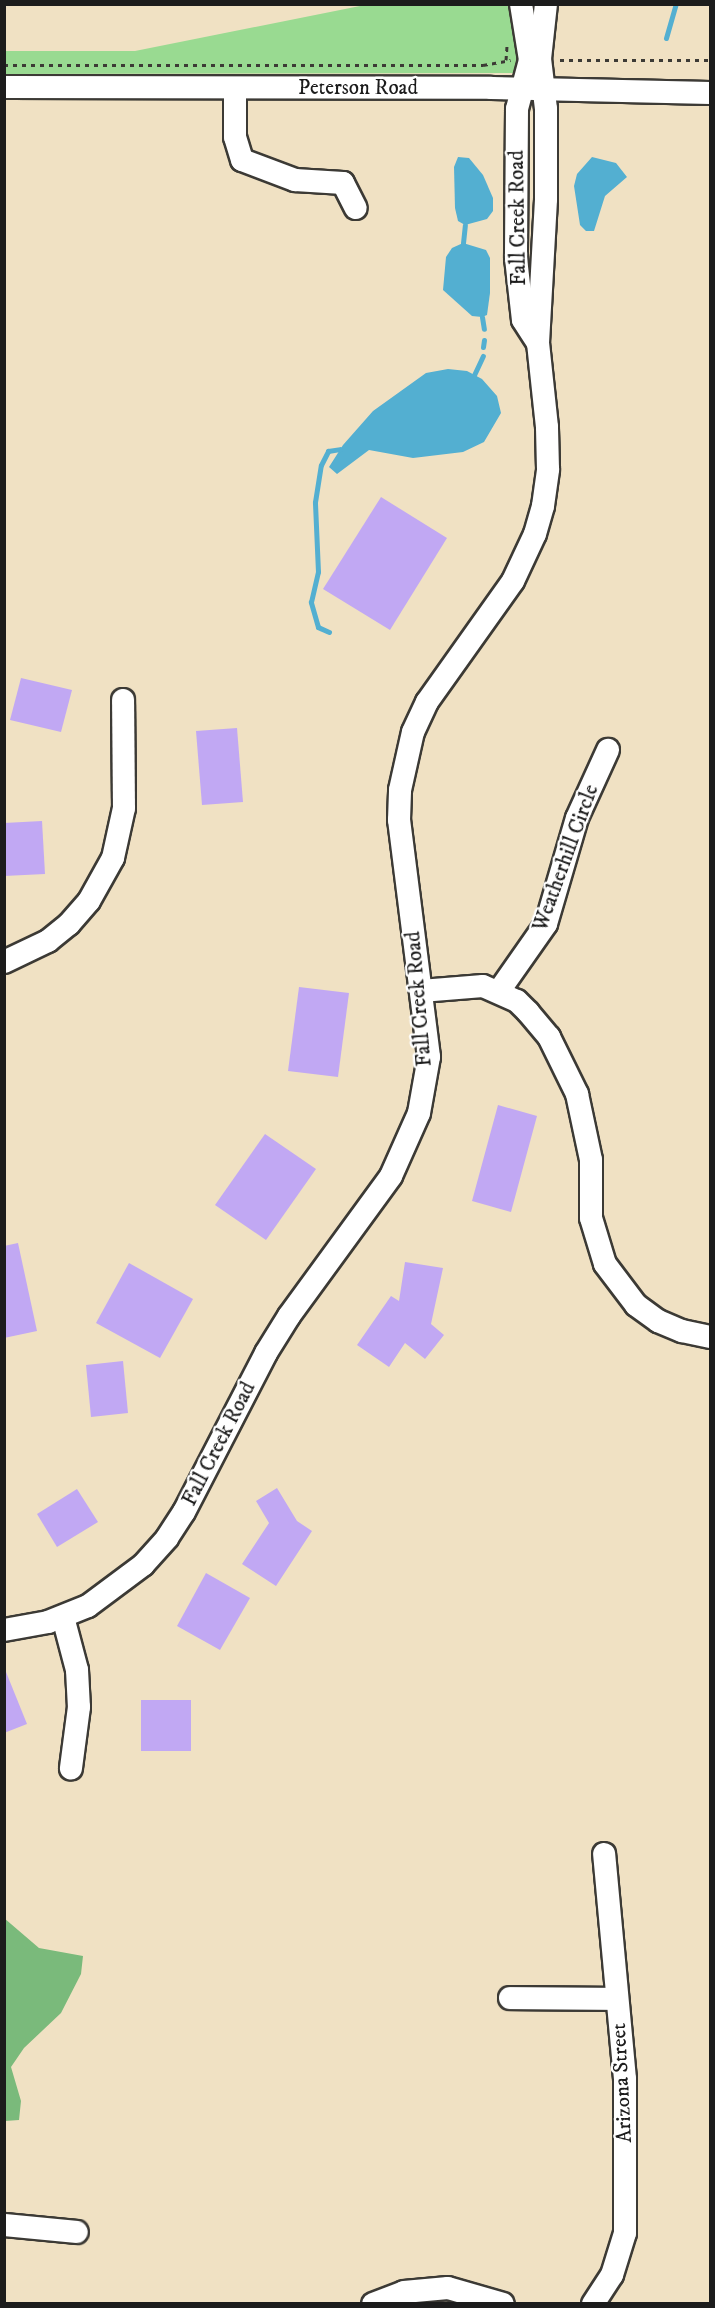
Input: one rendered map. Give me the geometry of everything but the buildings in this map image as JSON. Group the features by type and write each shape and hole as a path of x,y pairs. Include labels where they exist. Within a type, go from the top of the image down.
{"street":[{"path":"522,4 535,59"},
{"path":"533,89 535,59 546,4"},
{"name":"Peterson Road","path":"4,87 533,89 711,93"},
{"path":"235,88 235,136 242,160 296,180 343,183 356,208"},
{"name":"Fall Creek Road","path":"533,89 517,109 517,269 523,320 538,343"},
{"name":"Fall Creek Road","path":"4,1630 63,1617 115,1588 166,1538 289,1316 392,1176 416,1124 429,1058 399,820 405,762 427,702 513,581 535,534 548,469 546,390 538,343 543,316 546,199 533,89"},
{"path":"4,962 48,941 69,924 89,901 113,858 124,808 123,700"},
{"name":"Weatherhill Circle","path":"499,991 546,924 577,818 608,750"},
{"path":"421,991 464,986 499,991 516,1000 549,1037 577,1094 591,1160 591,1218 605,1264 636,1305 658,1321 711,1337"},
{"path":"63,1617 77,1670 80,1707 71,1768"},
{"name":"Arizona Street","path":"593,2304 612,2275 625,2233 625,2079 604,1854"},
{"path":"510,1998 616,1999"},
{"path":"4,2225 77,2232"},
{"path":"373,2304 404,2292 448,2288 503,2304"}],"path":[{"path":"4,65 483,65 535,59 711,60"}],"green space":[{"path":"516,4 525,56 515,73 5,74 4,51 135,51 365,5"},
{"path":"4,1918 39,1948 83,1956 81,1974 61,2013 24,2048 11,2067 21,2101 19,2120 5,2121"}],"water":[{"path":"458,157 469,158 483,175 493,198 493,211 487,219 465,225 458,221 455,208 454,167"},
{"path":"592,157 616,163 627,177 605,196 594,231 586,231 580,225 574,186 577,174"},
{"path":"463,243 486,250 490,258 490,293 487,315 482,317 472,316 443,290 446,257 452,248"},
{"path":"448,369 467,371 482,379 497,396 501,413 484,442 463,452 413,458 369,450 337,474 329,467 343,445 373,411 426,373"}],"waterway":[{"path":"666,38 676,4"},
{"path":"463,243 465,225"},
{"path":"482,317 484,329"},
{"path":"483,347 484,340"},
{"path":"474,375 483,356"},
{"path":"329,632 318,627 311,602 318,572 315,502 321,465 328,451 340,449"}]}
